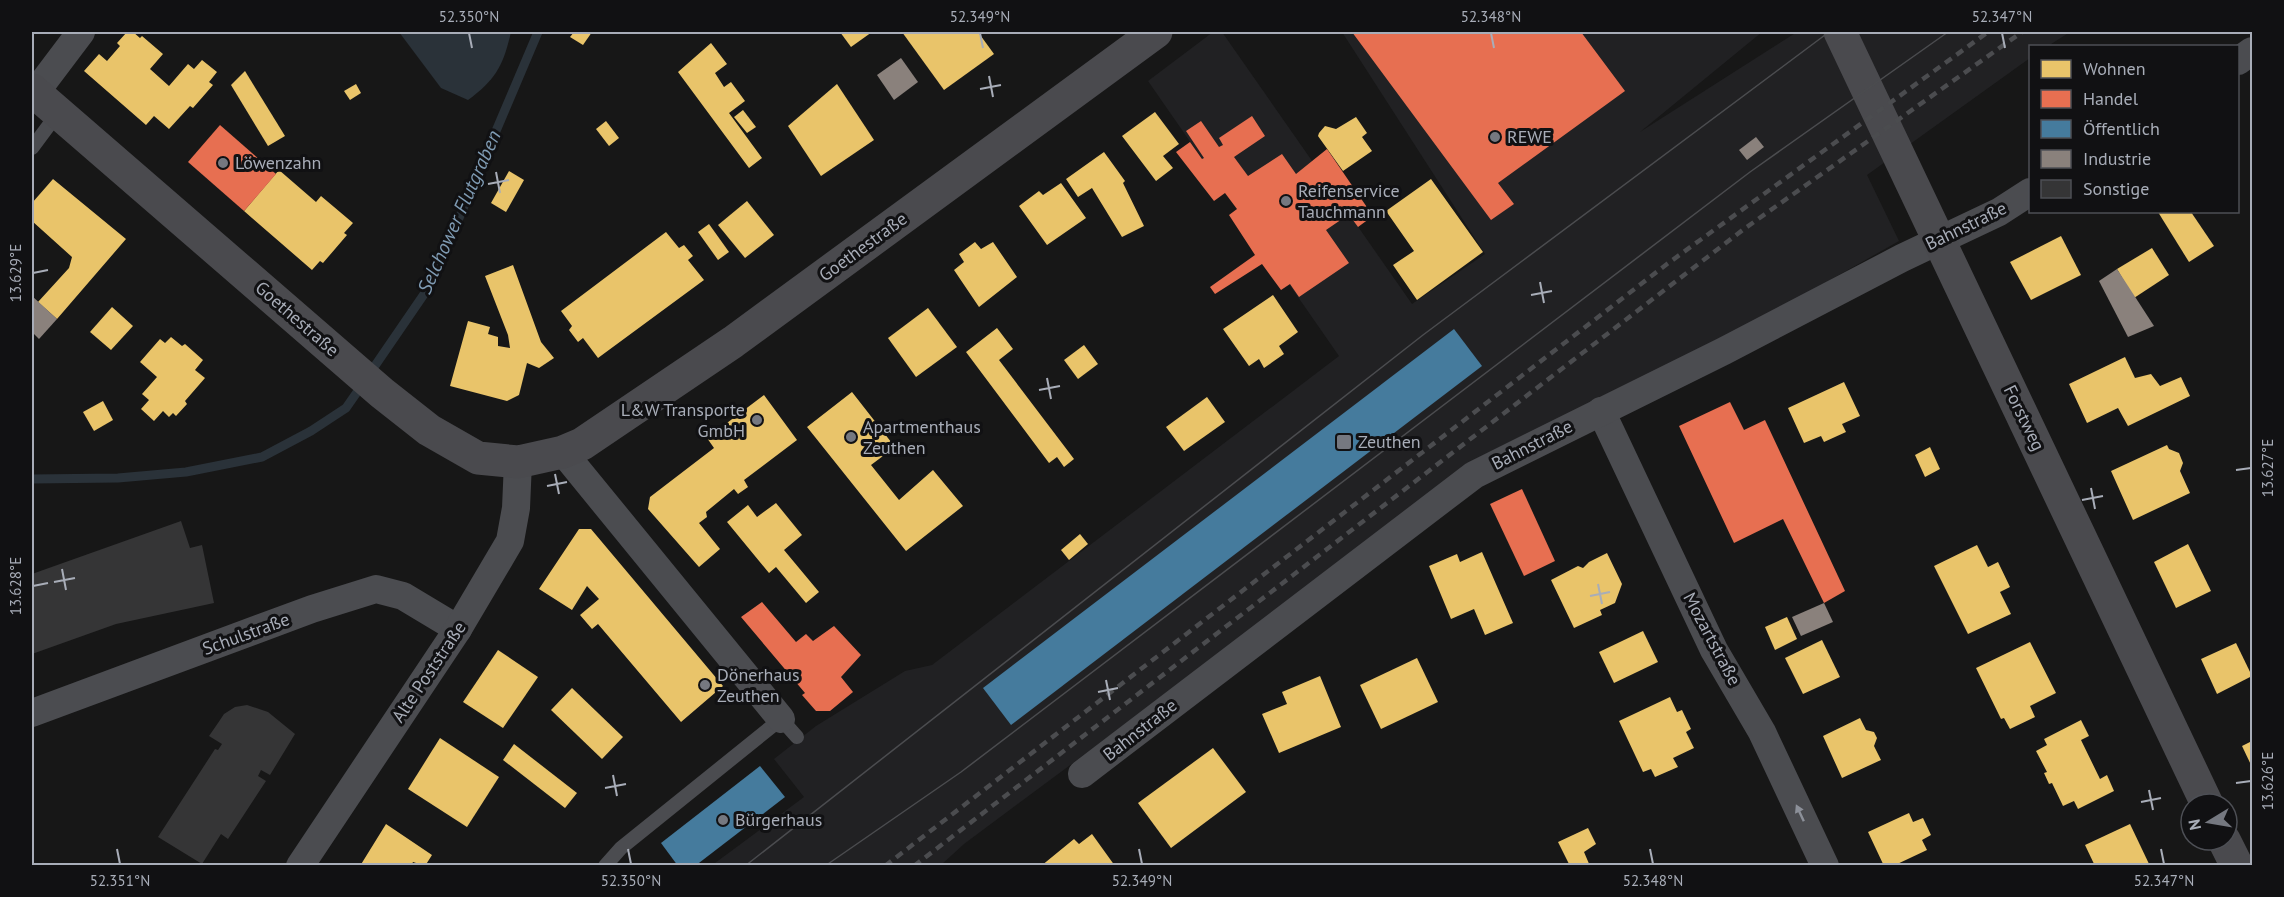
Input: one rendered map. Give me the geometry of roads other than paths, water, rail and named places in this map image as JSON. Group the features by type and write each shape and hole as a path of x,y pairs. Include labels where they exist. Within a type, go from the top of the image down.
{"main road":[{"name":"Goethestraße","path":"41,98 382,393 449,444 478,458 518,462 563,452 601,432 733,342 1156,32"},
{"name":"Forstweg","path":"1840,32 2201,792"},
{"path":"2230,852 2237,866"}],"street":[{"path":"41,98 81,32"},
{"path":"2239,60 2253,51"},
{"name":"Bahnstraße","path":"1082,774 1448,492 1474,475 1724,351 1939,240 1999,212 2029,193"},
{"name":"Mozartstraße","path":"1601,411 1714,650 1762,732 1825,866"},
{"path":"563,452 789,728"},
{"name":"Alte Poststraße","path":"300,866 458,629 510,541 516,508 518,462"},
{"name":"Schulstraße","path":"32,714 312,609 376,589 403,596 458,629"}],"lane":[{"path":"32,148 41,98"},
{"path":"605,866 621,848 789,728"}],"waterway":[{"name":"Selchower Flutgraben","path":"370,373 431,284 538,32"},
{"name":"Selchower Flutgraben","path":"32,479 118,478 186,472 262,457 311,431 346,408 362,385"}],"tram line":[{"path":"745,866 1423,335 1829,32"},
{"path":"825,866 961,772 1750,172 1948,32"}],"railway":[{"path":"885,866 1667,264 1988,32"},
{"path":"914,866 1744,229 2022,32"}],"place":[{"name":"REWE","path":"1495,137"},
{"name":"Löwenzahn","path":"223,163"},
{"name":"Reifenservice Tauchmann","path":"1286,201"},
{"name":"L&W Transporte GmbH","path":"757,420"},
{"name":"Apartmenthaus Zeuthen","path":"851,437"},
{"name":"Zeuthen","path":"1344,442"},
{"name":"Dönerhaus Zeuthen","path":"705,685"},
{"name":"Bürgerhaus","path":"723,820"}]}
